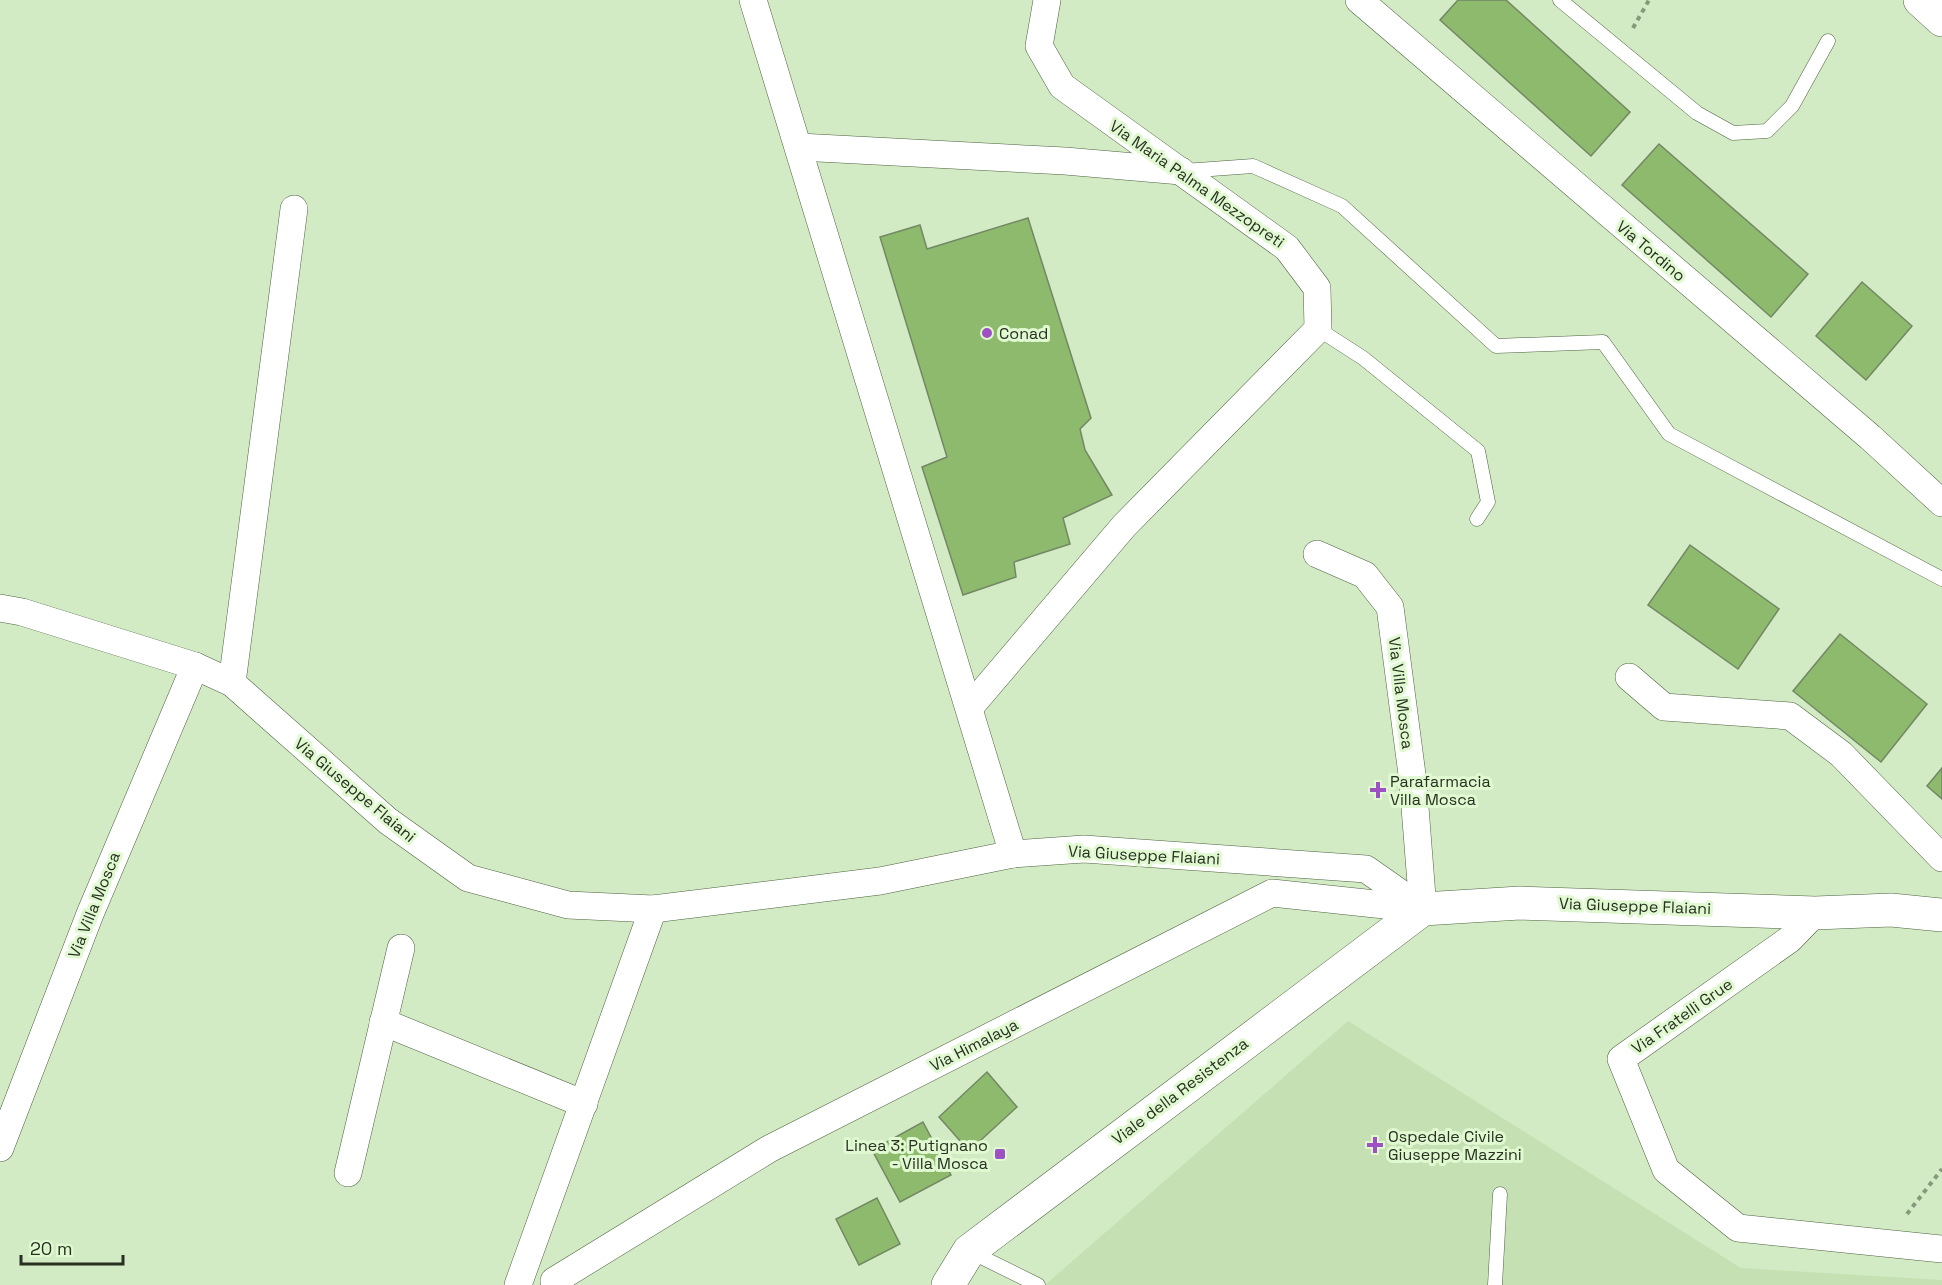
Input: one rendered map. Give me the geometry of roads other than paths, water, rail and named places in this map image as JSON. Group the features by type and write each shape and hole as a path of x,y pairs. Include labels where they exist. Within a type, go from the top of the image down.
{"street":[{"path":"753,0 1013,854"},
{"name":"Via Maria Palma Mezzopreti","path":"1047,0 1039,46 1062,86 1287,248 1317,288 1318,329"},
{"name":"Via Tordino","path":"1359,0 1861,430 1942,503"},
{"path":"799,147 1065,161 1183,171"},
{"path":"0,608 22,612 195,666 232,683 294,209"},
{"path":"970,707 1124,525 1318,329"},
{"name":"Via Villa Mosca","path":"1317,554 1365,575 1390,607 1413,782 1423,909"},
{"name":"Via Villa Mosca","path":"0,1148 90,914 195,666"},
{"path":"1629,677 1664,707 1790,716 1841,754 1942,858"},
{"name":"Via Giuseppe Flaiani","path":"232,683 388,820 468,878 567,905 653,909 880,881 1013,854 1084,849 1366,869 1423,909 1520,903 1815,913 1891,910 1942,915"},
{"name":"Via Himalaya","path":"555,1283 769,1149 1272,893 1423,909"},
{"path":"555,1283 521,1278 653,909"},
{"name":"Viale della Resistenza","path":"948,1285 969,1251 1423,909"},
{"name":"Via Fratelli Grue","path":"1815,913 1790,939 1621,1059 1666,1170 1737,1228 1942,1249"},
{"path":"348,1173 401,948"},
{"path":"383,1022 584,1104"}],"lane":[{"path":"1560,0 1697,113 1733,133 1767,131 1792,106 1828,41"},
{"path":"1183,171 1253,166 1342,206 1496,346 1603,342 1670,434 1942,579"},
{"path":"1318,329 1363,358 1478,451 1488,502 1477,519"},
{"path":"1495,1285 1500,1194"},
{"path":"969,1251 1038,1285"}],"place":[{"name":"Conad","path":"987,333"},
{"name":"Parafarmacia Villa Mosca","path":"1378,790"},
{"name":"Ospedale Civile Giuseppe Mazzini","path":"1375,1145"},
{"name":"Linea 3: Putignano - Villa Mosca","path":"1000,1154"}]}
